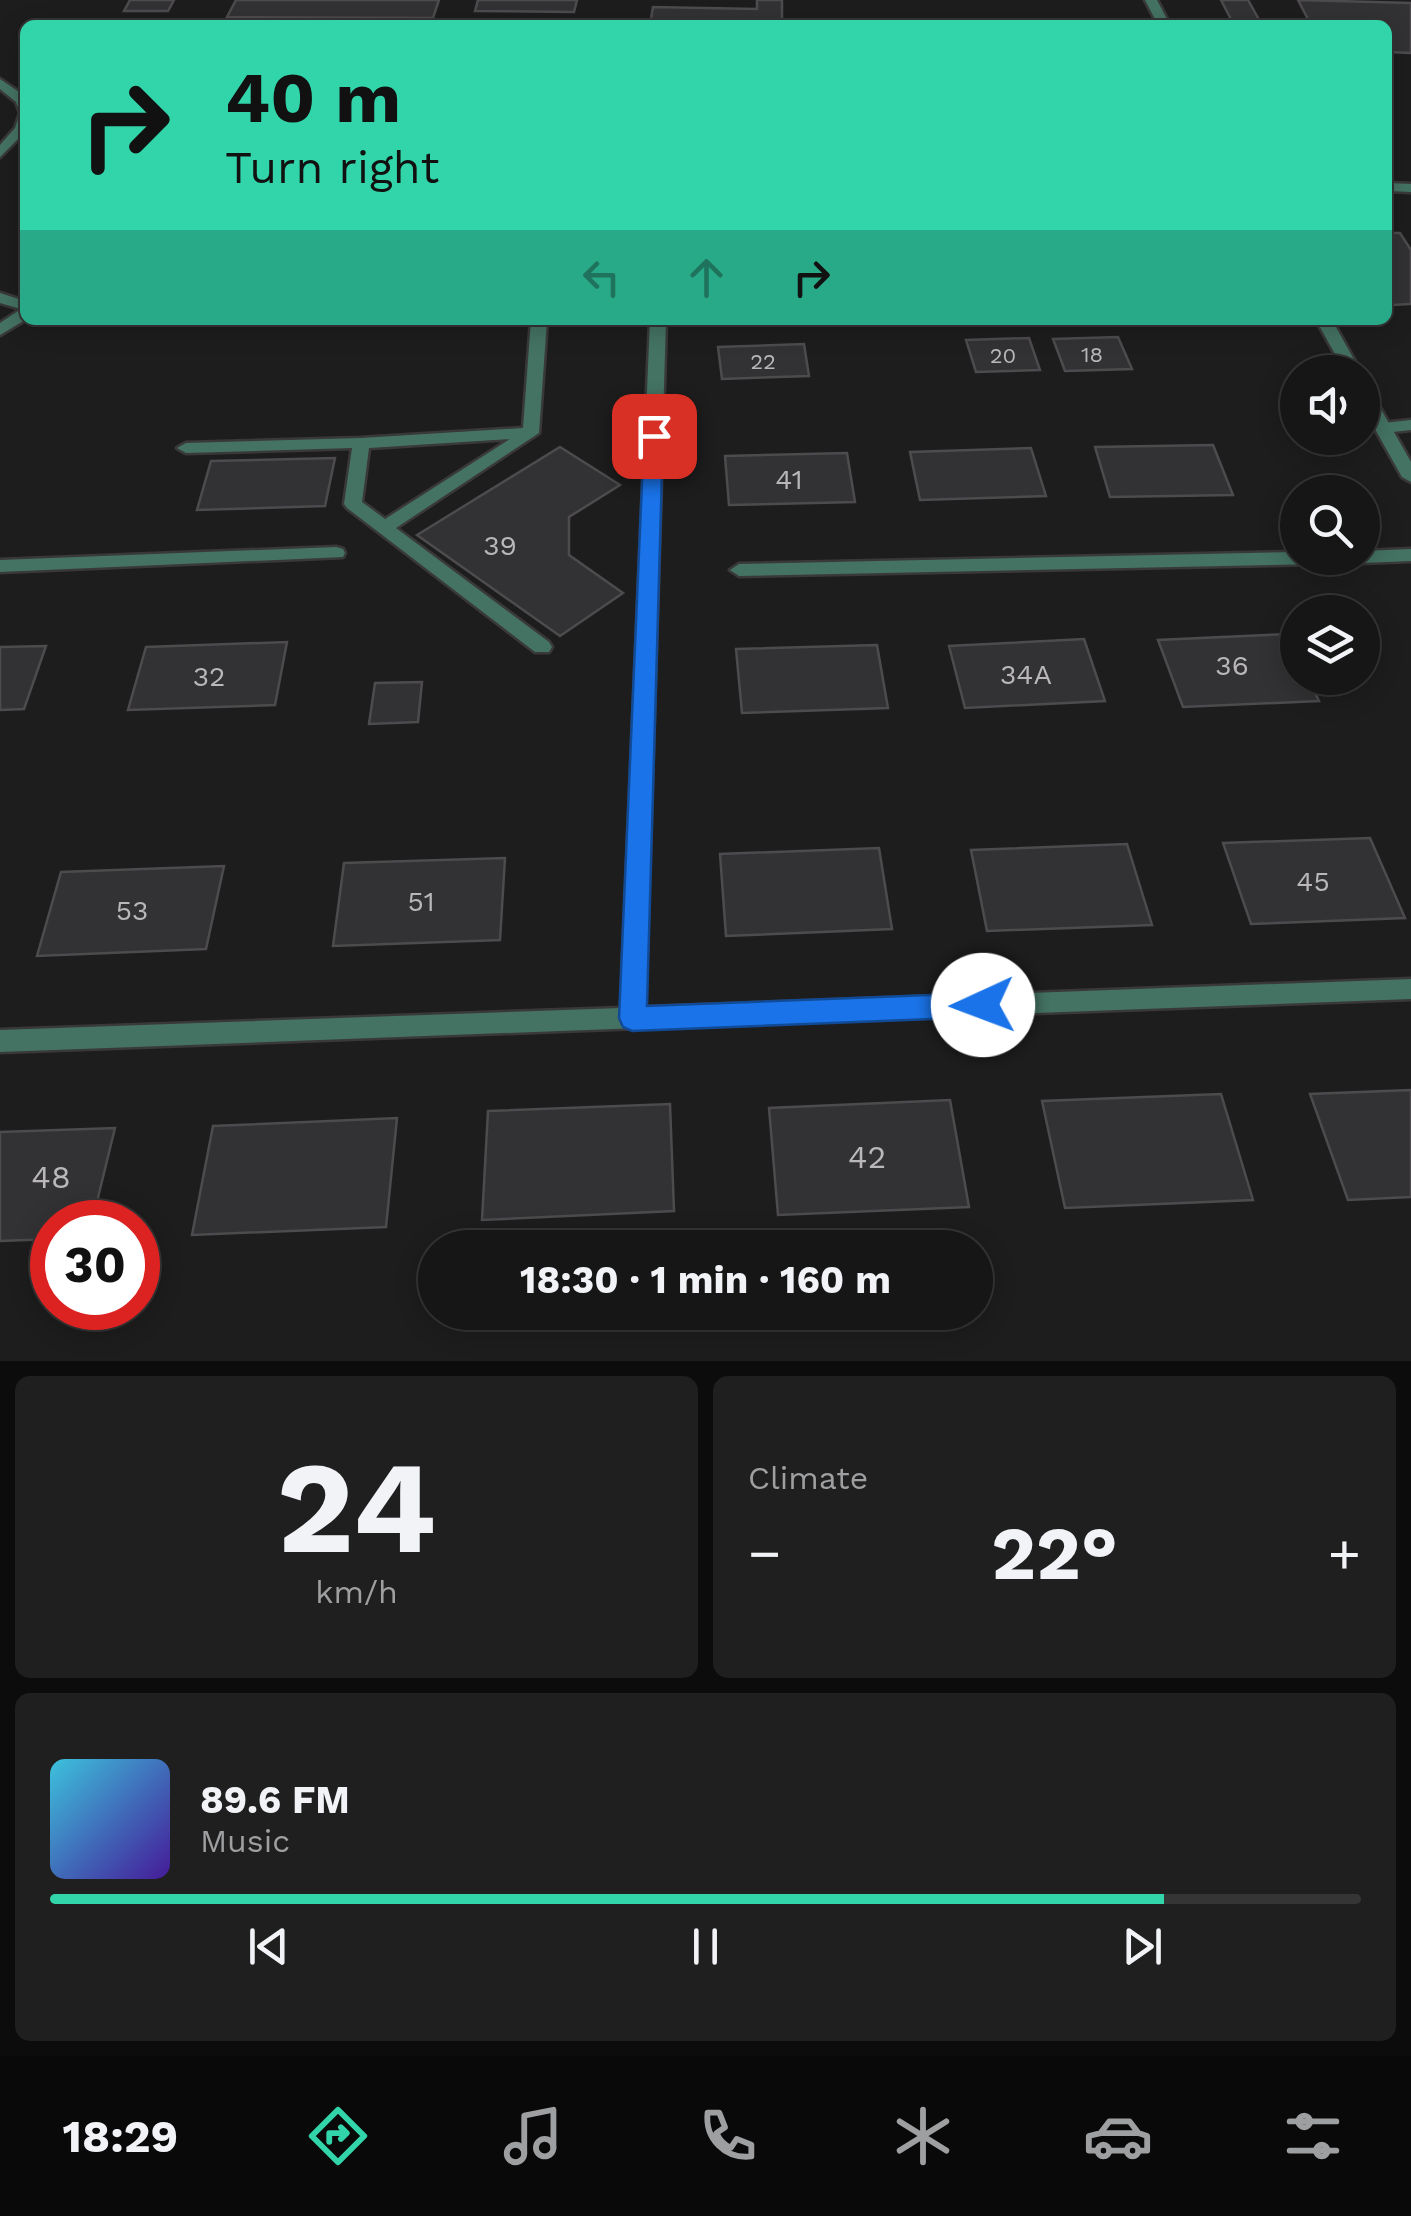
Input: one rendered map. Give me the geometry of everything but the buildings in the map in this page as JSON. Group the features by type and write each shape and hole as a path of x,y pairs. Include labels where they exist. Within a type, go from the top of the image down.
{"street":[{"path":"0,83 20,98"},
{"path":"0,153 20,126"},
{"path":"0,330 20,314"},
{"path":"531,433 539,325"},
{"path":"632,1018 658,325"},
{"path":"1327,325 1344,355"},
{"path":"1380,423 1411,477"},
{"path":"1383,428 1411,426"},
{"path":"186,448 531,433"},
{"path":"384,528 531,433"},
{"path":"361,442 353,504 542,647"},
{"path":"0,566 336,553"},
{"path":"1380,556 1411,556"},
{"path":"739,570 1280,559"},
{"path":"0,1041 1411,989"}],"route":[{"path":"654,436 632,1018 983,1005"}]}
